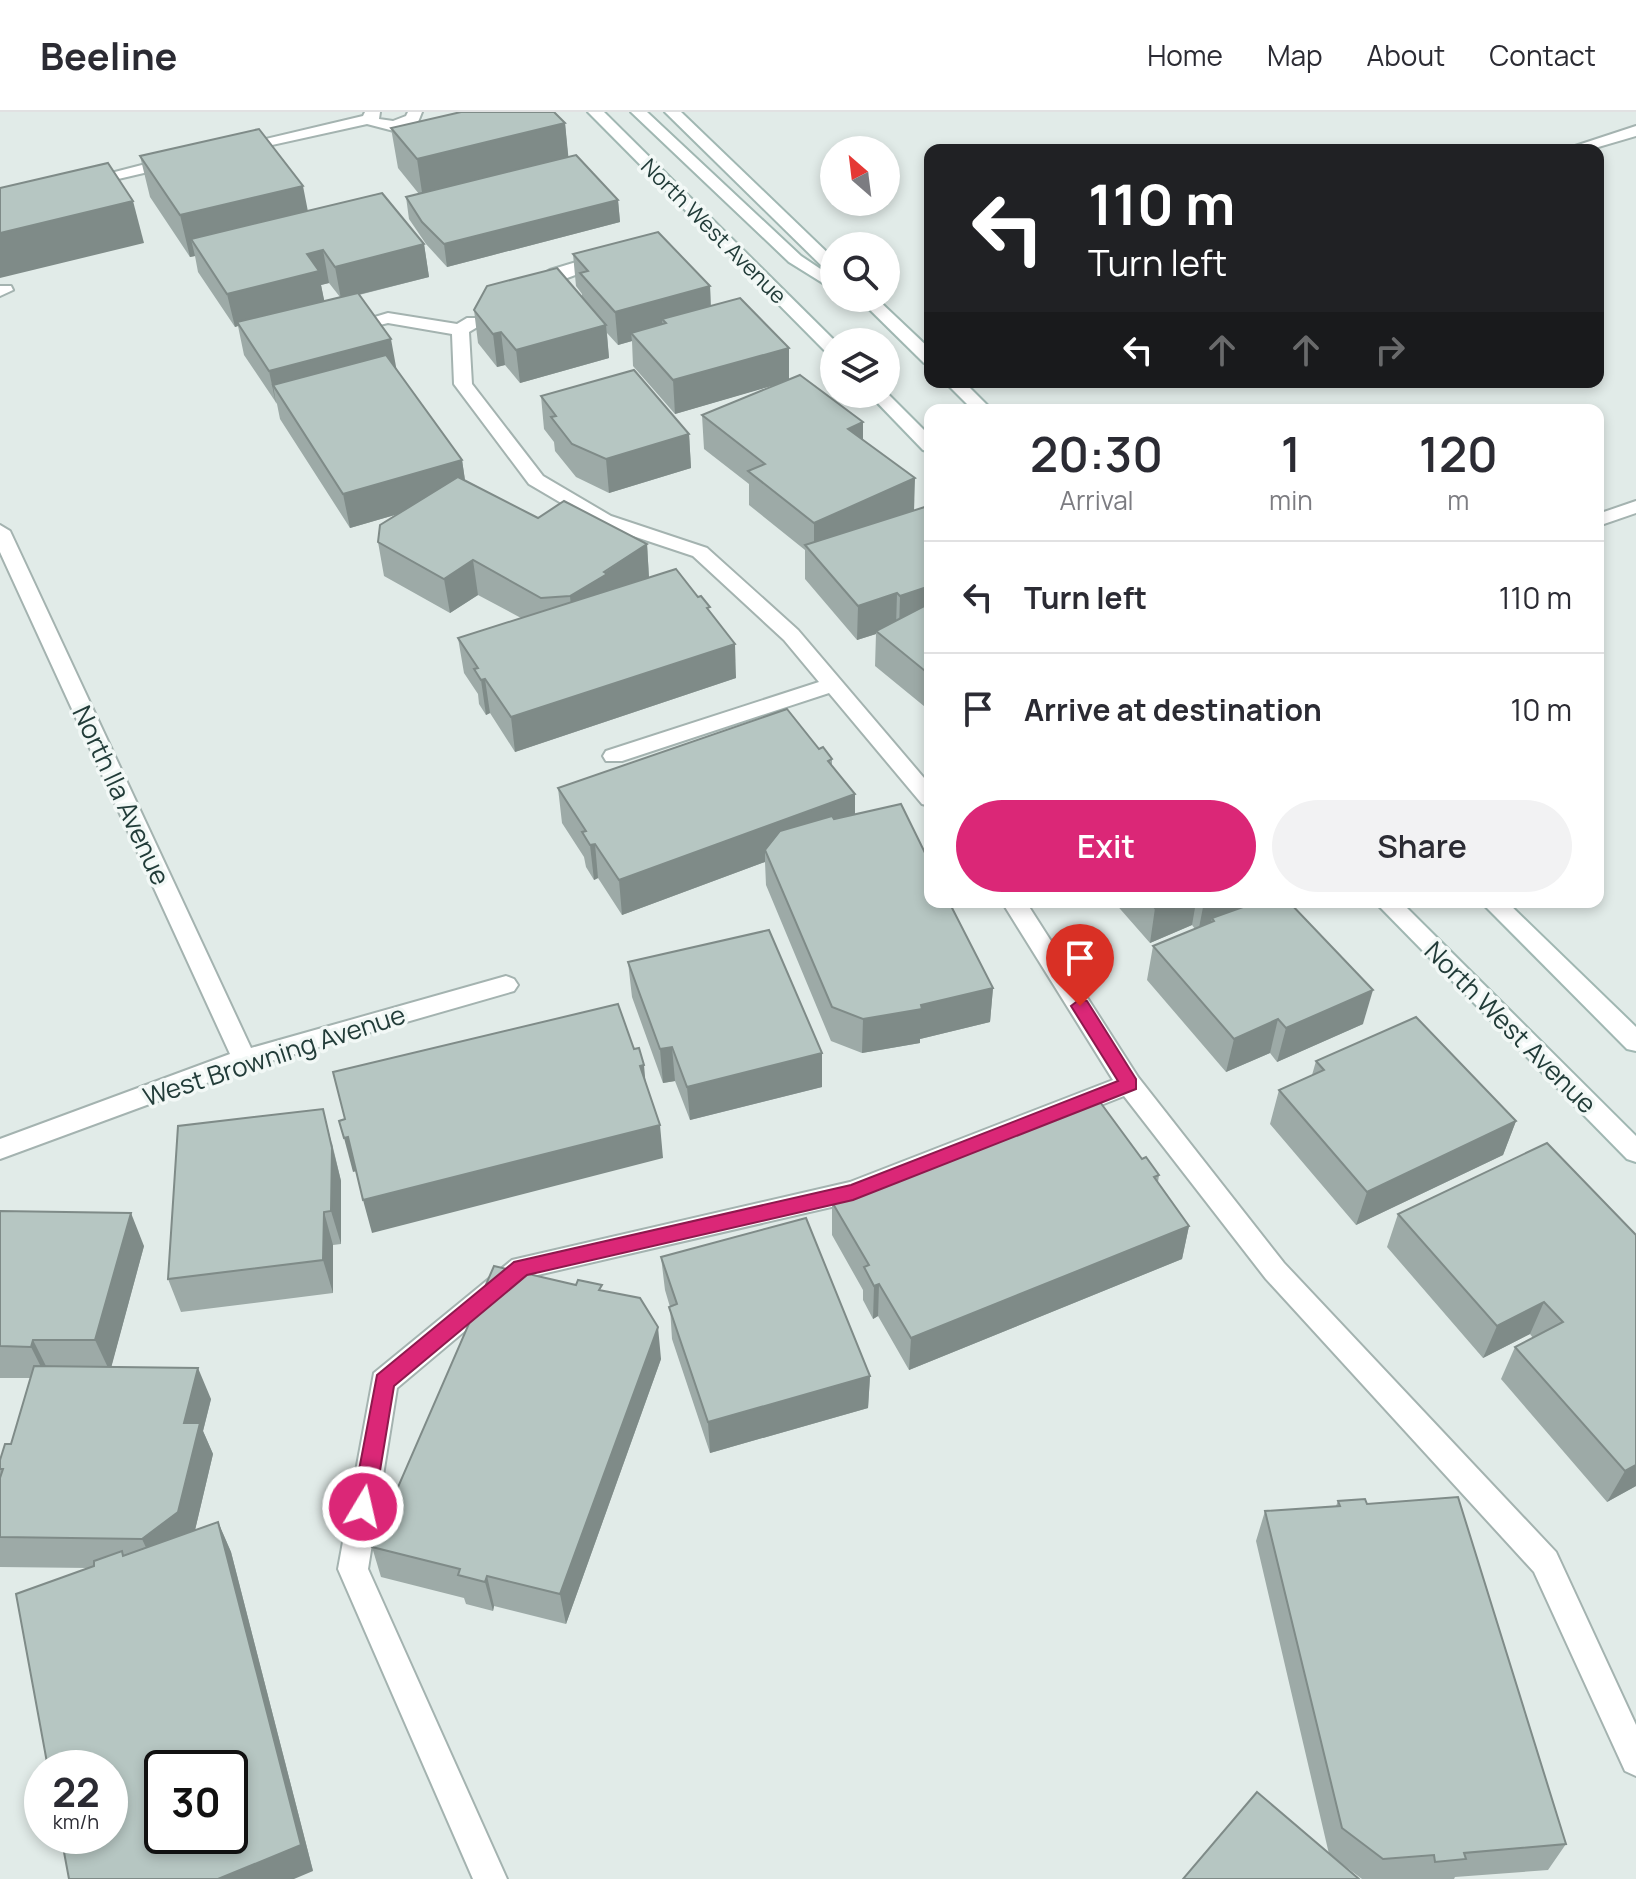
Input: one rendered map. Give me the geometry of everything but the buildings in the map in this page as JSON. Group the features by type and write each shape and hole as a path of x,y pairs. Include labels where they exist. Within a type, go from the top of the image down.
{"street":[{"path":"222,151 372,116 386,126 401,125 413,119 415,112"},
{"name":"North West Avenue","path":"595,112 820,336"},
{"path":"638,112 795,259 820,276"},
{"path":"672,112 820,255"},
{"path":"1592,144 1636,131"},
{"path":"72,185 192,158"},
{"path":"515,298 556,274 616,255"},
{"path":"875,312 893,324"},
{"path":"881,312 924,353"},
{"path":"330,332 388,318 460,330 487,314"},
{"path":"460,330 463,384 536,480 604,520 700,552 791,635 831,685 920,774"},
{"path":"960,388 977,404"},
{"path":"892,408 924,440"},
{"path":"1604,518 1636,507"},
{"name":"North Ila Avenue","path":"0,531 244,1059"},
{"path":"614,756 831,685"},
{"path":"1018,908 1129,1084 1275,1271 1545,1562 1636,1760"},
{"name":"North West Avenue","path":"1393,908 1636,1152"},
{"path":"1499,908 1636,1042"},
{"name":"West Browning Avenue","path":"0,1149 244,1059 506,985"},
{"path":"490,1879 353,1569 384,1382 521,1268 853,1192 1129,1084"}],"route":[{"path":"363,1507 384,1382 521,1268 853,1192 1129,1084 1080,1006"}]}
